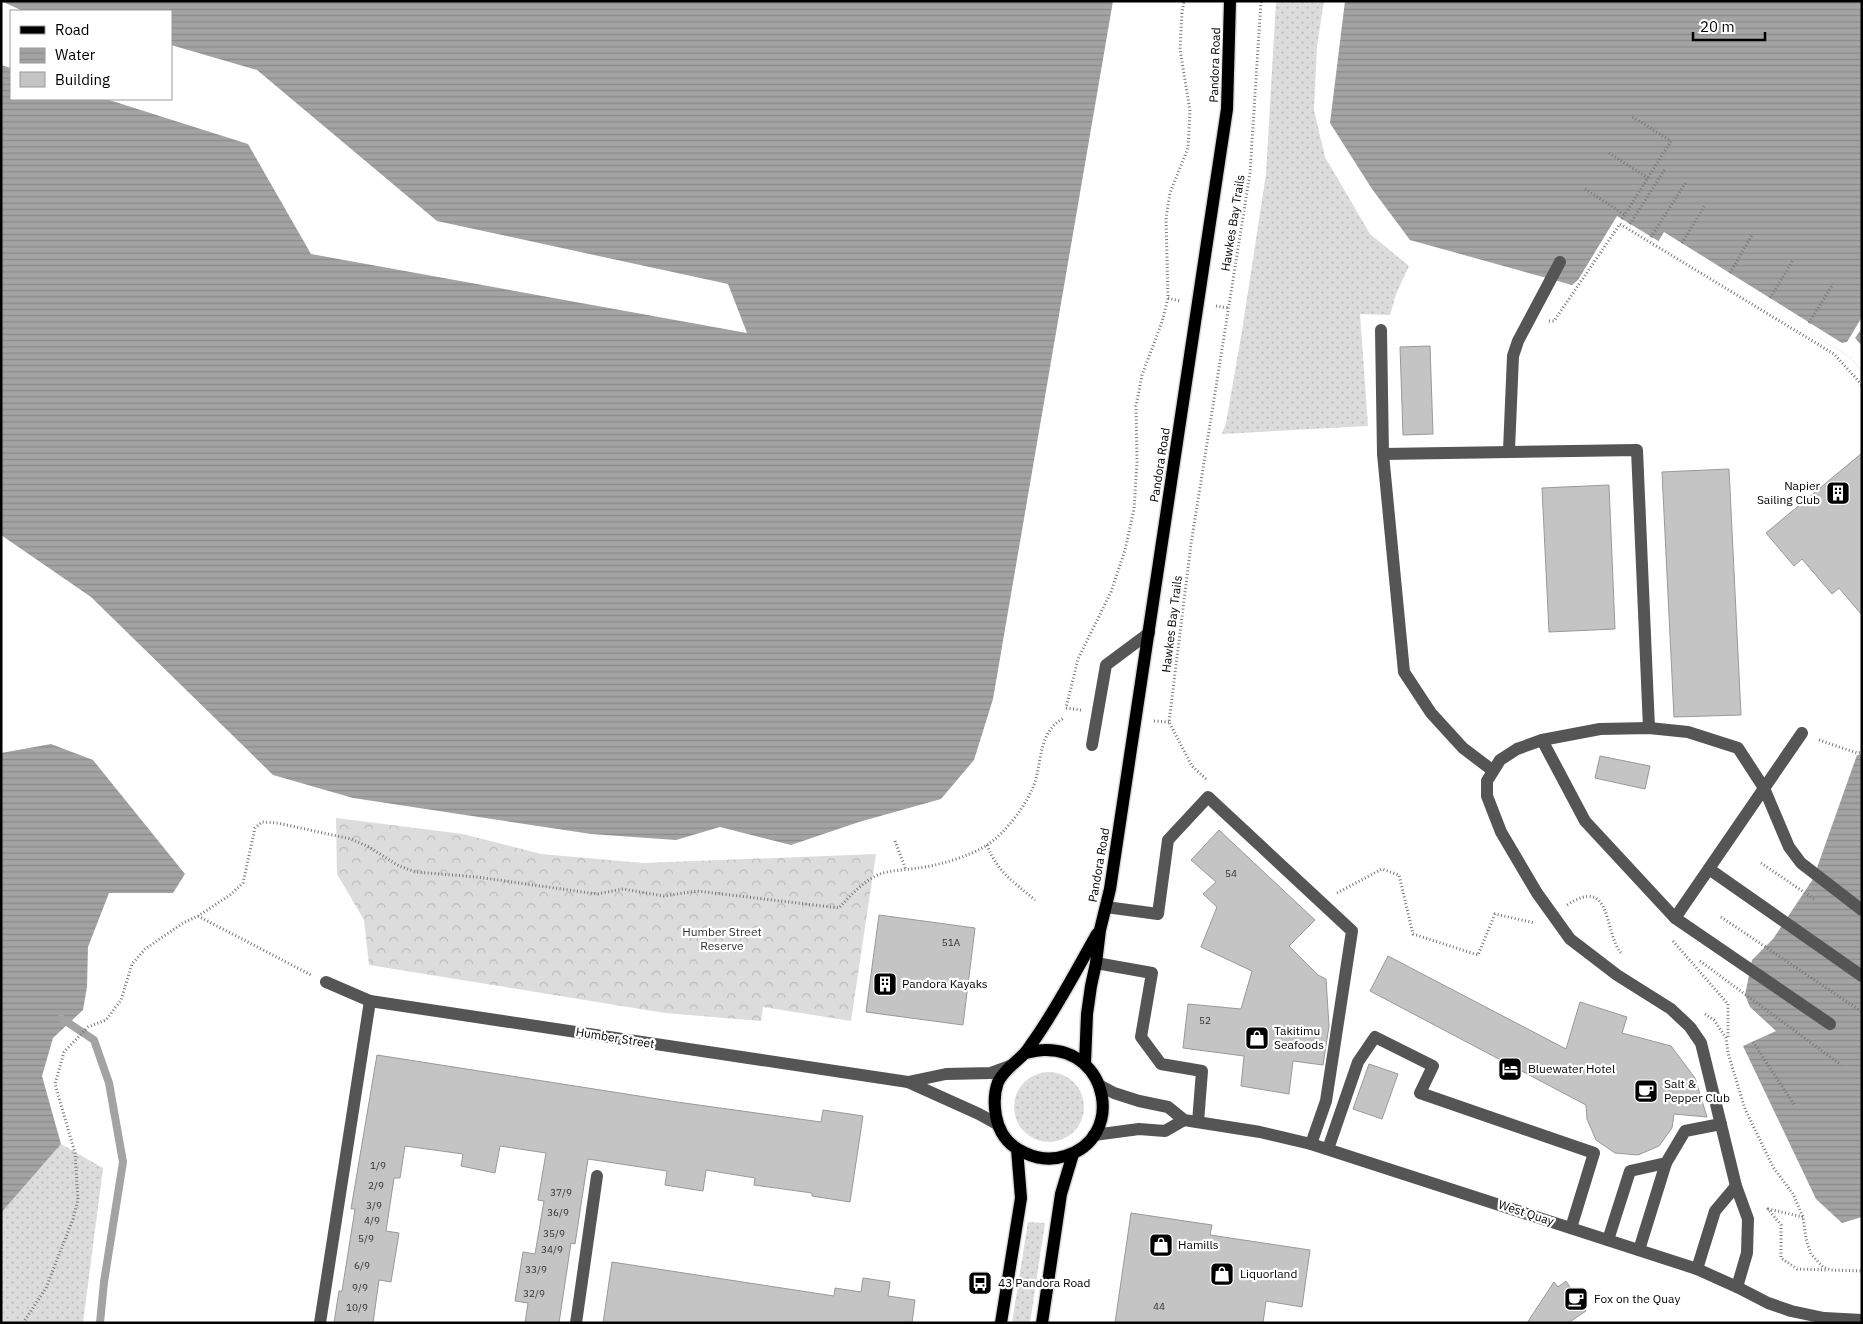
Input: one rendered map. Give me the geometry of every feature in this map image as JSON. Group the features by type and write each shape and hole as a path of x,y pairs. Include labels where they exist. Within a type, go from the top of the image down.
{"main road":[{"name":"Pandora Road","path":"1100,930 1110,889 1228,109 1230,1"},
{"path":"1085,1063 1087,1014 1100,930"},
{"path":"1025,1053 1043,1050 1062,1052 1085,1063 1099,1085 1103,1102 1101,1119 1094,1135 1085,1146 1073,1154 1055,1159 1037,1158 1017,1149 1006,1140 997,1124 994,1103 998,1083 1010,1066 1025,1053 1051,1015 1100,930"},
{"path":"1001,1323 1021,1198 1017,1149"},
{"path":"1042,1323 1061,1194 1073,1154"}],"street":[{"path":"1509,450 1513,356 1518,341 1560,262"},
{"path":"1381,330 1383,454 1404,672 1431,712 1463,748 1492,770"},
{"path":"1383,454 1509,450 1637,450 1649,728"},
{"path":"1092,745 1106,665 1149,633"},
{"path":"1737,1287 1747,1252 1748,1219 1736,1186 1701,1043 1690,1027 1670,1009 1617,975 1570,939 1538,893 1502,832 1487,796 1487,781 1492,770 1500,760 1516,749 1542,740 1600,729 1649,728 1688,732 1738,748 1764,788 1789,847 1801,863 1862,910"},
{"path":"1675,918 1802,733"},
{"path":"1542,740 1585,822 1675,918 1830,1024"},
{"path":"1106,907 1158,914 1168,840 1208,797 1352,931 1326,1100 1311,1144"},
{"path":"1709,869 1862,976"},
{"path":"1096,963 1152,973 1141,1037 1161,1064 1202,1071 1198,1122"},
{"name":"Humber Street","path":"326,982 370,1001 908,1082 997,1124"},
{"path":"320,1323 370,1001"},
{"path":"1328,1149 1358,1062 1375,1037 1433,1066 1420,1093 1594,1154 1571,1228"},
{"name":"Humber Street","path":"908,1082 946,1074 991,1073 1010,1066"},
{"name":"West Quay","path":"1099,1085 1114,1093 1139,1101 1168,1107 1184,1120 1260,1132 1311,1144 1639,1250 1697,1269 1768,1303 1790,1311 1824,1318 1862,1320"},
{"path":"1094,1135 1139,1129 1165,1131 1184,1120"},
{"path":"1639,1250 1666,1163 1685,1131 1721,1124"},
{"path":"1608,1240 1630,1171 1666,1163"},
{"path":"576,1323 598,1176"},
{"path":"1697,1269 1716,1211 1736,1186"}],"path":[{"path":"1088,711 1066,708 1078,659 1111,592 1125,550 1134,509 1138,462 1136,406 1142,375 1162,322 1168,298 1166,218 1170,193 1188,148 1190,111 1180,49 1184,1"},
{"name":"Hawkes Bay Trails","path":"1169,722 1191,544 1250,173 1262,1"},
{"path":"1584,189 1623,217 1670,141 1631,116"},
{"path":"1609,153 1648,178"},
{"path":"1630,224 1665,168"},
{"path":"1651,237 1686,182"},
{"path":"1682,243 1705,205"},
{"path":"1528,322 1554,321 1620,224 1834,354 1862,385"},
{"path":"1730,273 1752,235"},
{"path":"1770,298 1793,260"},
{"path":"1809,323 1833,284"},
{"path":"1168,298 1185,302"},
{"path":"1212,306 1229,308"},
{"path":"23,1323 46,1288 73,1219 78,1200 75,1153 55,1084 64,1052 88,1027 106,1020 121,1000 132,964 145,949 183,923 198,916 230,895 243,883 255,828 262,822 278,823 351,839 369,847 399,866 416,872 477,876 597,894 623,889 664,896 697,891 839,908 859,887 881,874 921,868 957,858 987,845 1013,820 1026,802 1035,781 1040,753 1047,734 1055,723 1064,718"},
{"path":"1157,721 1169,722 1192,766 1212,785"},
{"path":"1802,733 1857,753 1862,752"},
{"path":"894,841 906,870"},
{"path":"987,845 993,860 1005,875 1035,900"},
{"path":"1761,863 1815,900"},
{"path":"1330,886 1337,893 1382,869 1399,876 1413,934 1478,955 1495,914 1540,924"},
{"path":"198,916 326,982"},
{"path":"1722,917 1862,1012"},
{"path":"1675,918 1665,932 1728,1004 1728,1053"},
{"path":"1700,961 1841,1064"},
{"path":"1753,1042 1795,1106"},
{"path":"1803,1217 1768,1209 1782,1225 1781,1258 1797,1269 1831,1270"}],"green space":[{"path":"1276,1 1324,1 1317,46 1314,110 1325,157 1370,234 1409,266 1396,294 1390,315 1360,314 1368,426 1222,434 1226,423 1242,331 1266,174"},
{"name":"Humber Street Reserve","path":"336,818 463,834 541,854 643,863 876,854 851,1021 763,1007 761,1021 665,1013 369,965 364,920 337,874"},
{"path":"1056,1072 1069,1078 1078,1087 1082,1093 1084,1107 1082,1121 1074,1132 1063,1140 1042,1142 1035,1140 1024,1132 1016,1121 1014,1100 1016,1093 1024,1082 1035,1074"},
{"path":"61,1144 103,1168 83,1323 1,1323 1,1213"},
{"path":"1028,1222 1045,1223 1030,1323 1012,1323"}],"water":[{"path":"1,1 1113,1 993,699 974,760 941,799 859,822 791,845 720,827 676,840 591,834 353,798 273,775 91,597 1,535 1,65 10,68 10,100 109,100 248,144 311,254 747,333 728,284 437,221 257,70 172,45 172,10 21,10"},
{"path":"1345,1 1862,1 1862,372 1850,357 1617,216 1578,280 1572,285 1410,240 1372,189 1330,123"},
{"path":"51,744 93,760 185,874 173,893 109,893 88,947 87,987 83,1010 53,1038 42,1076 61,1144 1,1213 1,753"},
{"path":"1862,754 1862,1217 1842,1223 1816,1199 1743,1046 1776,1031 1750,1007 1745,995 1752,960 1773,939 1813,879 1857,755"}],"pier":[{"path":"1664,232 1842,343 1847,342 1862,317 1862,328 1855,338 1862,346 1862,372 1850,357 1658,242"}],"building":[{"path":"1430,346 1433,434 1403,435 1400,347"},
{"name":"Napier Sailing Club","path":"1862,453 1862,615 1839,588 1832,594 1802,559 1794,566 1766,533"},
{"path":"1729,469 1741,715 1674,717 1662,472"},
{"path":"1609,485 1615,629 1549,632 1542,488"},
{"path":"1600,756 1650,766 1645,789 1595,778"},
{"path":"1219,830 1315,920 1289,946 1318,975 1326,979 1329,1026 1323,1065 1293,1061 1289,1094 1241,1086 1244,1056 1183,1048 1188,1004 1241,1009 1252,971 1201,947 1217,907 1203,894 1216,882 1191,860"},
{"path":"879,915 975,928 963,1025 866,1012"},
{"path":"1388,956 1566,1049 1580,1002 1627,1017 1622,1033 1671,1046 1695,1078 1707,1117 1674,1114 1672,1128 1659,1146 1638,1155 1615,1153 1596,1140 1587,1119 1586,1105 1370,991"},
{"path":"377,1055 677,1102 821,1122 823,1110 863,1116 850,1202 812,1196 812,1193 754,1185 755,1178 706,1170 703,1191 665,1185 667,1171 588,1159 575,1244 571,1243 559,1323 525,1323 528,1303 515,1301 523,1252 535,1254 544,1201 538,1200 546,1153 500,1146 495,1173 461,1166 463,1154 405,1146 400,1178 394,1178 386,1231 399,1233 391,1282 379,1280 373,1323 334,1323 339,1291 342,1291 355,1209 351,1209"},
{"path":"1369,1064 1398,1074 1382,1119 1353,1109"},
{"path":"1131,1213 1212,1225 1210,1235 1310,1250 1302,1307 1266,1301 1263,1323 1115,1323"},
{"path":"612,1262 834,1296 835,1288 861,1292 863,1278 890,1282 888,1296 915,1300 912,1323 603,1323"},
{"path":"1566,1281 1586,1311 1568,1323 1527,1323 1554,1282 1558,1287"}],"waterway":[{"path":"61,1018 94,1040 109,1083 123,1162 104,1282 100,1323"}],"place":[{"name":"Napier Sailing Club","path":"1838,493"},
{"name":"Pandora Kayaks","path":"885,984"},
{"name":"Takitimu Seafoods","path":"1257,1038"},
{"name":"Bluewater Hotel","path":"1510,1069"},
{"name":"Salt & Pepper Club","path":"1646,1091"},
{"name":"Hamills","path":"1161,1245"},
{"name":"Liquorland","path":"1222,1274"},
{"name":"43 Pandora Road","path":"980,1283"},
{"name":"Fox on the Quay","path":"1576,1299"}]}
